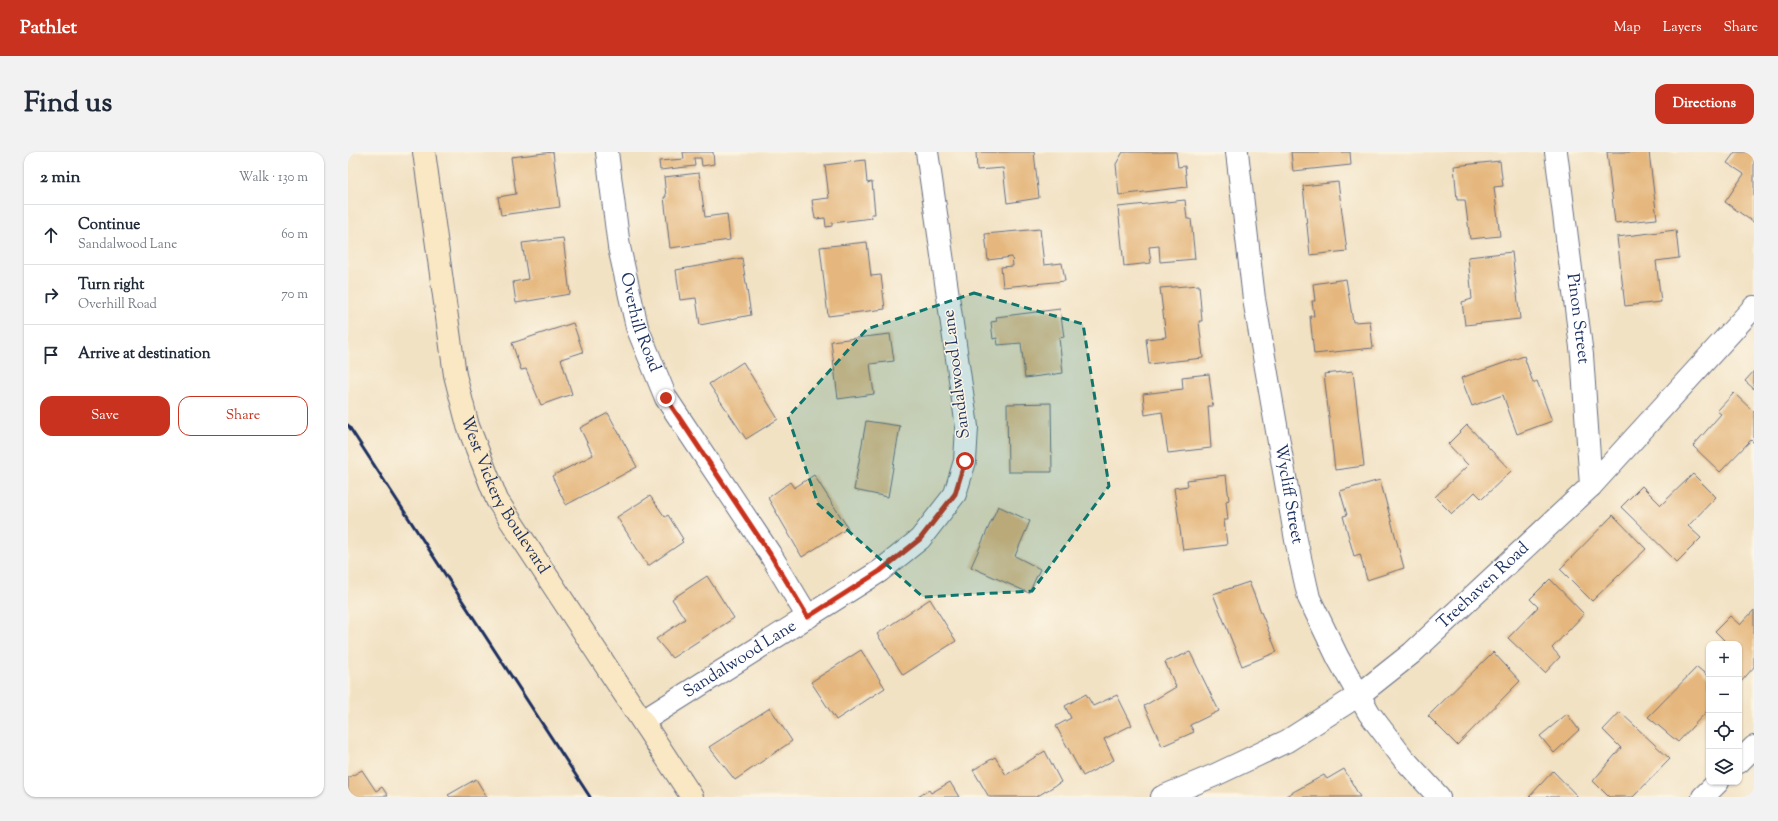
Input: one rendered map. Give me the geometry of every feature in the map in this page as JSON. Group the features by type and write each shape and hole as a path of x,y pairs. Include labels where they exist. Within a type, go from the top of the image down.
{"main road":[{"name":"West Vickery Boulevard","path":"424,152 455,375 468,426 497,500 692,797"}],"street":[{"name":"Overhill Road","path":"607,152 619,247 636,327 666,398 770,554 808,617"},
{"name":"Sandalwood Lane","path":"643,721 880,571 920,539 955,494 965,461 968,427 927,152"},
{"name":"Wycliff Street","path":"1237,152 1254,299 1296,540 1309,598 1338,658 1369,713 1403,758 1439,797"},
{"name":"Pinon Street","path":"1556,152 1582,355 1591,486"},
{"name":"Treehaven Road","path":"1162,797 1215,775 1287,741 1359,694 1412,653 1591,486 1754,307"},
{"path":"1742,759 1754,747"},
{"path":"1703,797 1715,785"}],"highlighted area":[{"path":"974,293 1083,324 1109,486 1032,591 923,597 818,504 788,417 867,329"}],"building":[{"path":"553,152 560,207 501,215 498,197 516,194 511,157"},
{"path":"683,152 713,152 714,164 702,166 701,158 694,158 695,166 660,170 659,161 684,159"},
{"path":"976,152 1034,152 1039,198 1007,203 1003,168 977,170"},
{"path":"1123,152 1176,152 1178,167 1185,166 1187,187 1119,195 1116,164"},
{"path":"1291,152 1350,152 1351,165 1293,171"},
{"path":"1607,152 1649,152 1657,219 1615,223"},
{"path":"1735,152 1754,152 1753,222 1725,202 1744,174 1727,163"},
{"path":"865,160 867,183 872,182 875,214 871,214 872,218 832,223 832,226 826,227 825,218 815,219 812,200 829,198 825,165"},
{"path":"1500,161 1503,186 1494,187 1500,236 1470,239 1465,200 1457,200 1454,166"},
{"path":"699,173 705,217 727,214 730,240 670,248 664,197 666,197 664,177"},
{"path":"1338,182 1347,251 1310,255 1303,186"},
{"path":"1185,200 1187,219 1191,219 1195,259 1160,262 1159,246 1149,247 1151,263 1124,266 1118,207"},
{"path":"1040,229 1044,265 1062,263 1065,281 1003,287 1001,267 1013,266 1012,257 988,260 985,234"},
{"path":"1676,230 1679,258 1656,261 1661,302 1625,306 1617,237"},
{"path":"563,238 570,294 516,303 513,282 528,279 522,243"},
{"path":"867,242 871,276 881,275 885,309 828,316 820,247"},
{"path":"1512,252 1520,319 1465,325 1462,302 1472,299 1468,257"},
{"path":"742,258 751,315 700,325 696,298 680,300 676,270"},
{"path":"1346,279 1353,322 1370,321 1373,348 1314,354 1310,316 1314,316 1312,301 1315,301 1313,284"},
{"path":"1199,285 1202,321 1199,321 1203,358 1149,364 1146,339 1166,337 1160,288"},
{"path":"1060,309 1064,337 1059,338 1063,373 1025,378 1021,343 998,345 997,338 993,339 991,322 997,321 996,317"},
{"path":"573,323 583,352 561,359 572,394 541,405 526,369 521,370 512,343"},
{"path":"890,334 894,361 870,364 874,394 838,399 831,341"},
{"path":"1524,356 1533,383 1537,381 1552,421 1517,434 1503,395 1472,406 1461,378"},
{"path":"743,362 778,419 746,439 709,384"},
{"path":"1353,371 1364,466 1335,470 1324,374"},
{"path":"1754,371 1754,389 1745,381"},
{"path":"1209,374 1213,406 1208,406 1211,448 1168,453 1162,412 1145,415 1143,394 1183,389 1182,377"},
{"path":"1734,393 1754,412 1754,443 1751,440 1720,472 1693,446 1721,414 1717,411"},
{"path":"1051,403 1052,472 1008,472 1007,404"},
{"path":"608,413 637,467 566,505 552,476 593,455 580,428"},
{"path":"866,421 900,426 888,497 854,490"},
{"path":"1467,425 1511,471 1482,499 1475,492 1452,514 1435,497 1468,465 1448,444"},
{"path":"1693,474 1716,497 1688,526 1701,538 1677,562 1621,507 1642,486 1661,505"},
{"path":"814,475 848,528 802,557 768,498 790,482 794,488"},
{"path":"1226,475 1229,500 1226,501 1228,520 1224,520 1227,545 1183,550 1174,488 1188,486 1187,480"},
{"path":"1380,480 1404,568 1367,580 1360,554 1354,556 1343,516 1347,515 1340,491"},
{"path":"650,496 665,517 668,515 683,539 681,540 683,542 648,566 617,517"},
{"path":"998,506 1030,521 1015,556 1040,569 1029,593 971,567"},
{"path":"1613,515 1646,549 1592,601 1560,569"},
{"path":"707,576 734,618 672,658 656,639 685,619 672,599"},
{"path":"1550,579 1584,614 1552,648 1560,657 1545,673 1508,638 1538,607 1530,599"},
{"path":"1249,582 1277,652 1242,666 1213,594"},
{"path":"930,599 956,641 903,675 877,634"},
{"path":"1754,610 1754,667 1742,681 1742,641 1723,641 1724,640 1715,631 1730,616 1740,625"},
{"path":"861,650 885,688 836,720 811,682"},
{"path":"1190,652 1219,711 1190,725 1194,732 1162,746 1144,706 1176,687 1165,662"},
{"path":"1493,652 1520,681 1457,745 1428,716"},
{"path":"1697,667 1706,674 1706,712 1678,742 1648,717"},
{"path":"1086,694 1093,706 1117,695 1132,725 1104,739 1114,760 1083,776 1056,726 1071,718 1065,706"},
{"path":"770,708 792,741 735,780 709,747"},
{"path":"1620,712 1670,759 1633,797 1609,797 1593,781 1621,748 1603,730"},
{"path":"1567,714 1579,730 1554,753 1540,736"},
{"path":"1045,751 1061,782 1036,797 989,797 973,770 995,757 1006,775"},
{"path":"1344,769 1360,797 1284,797 1324,775 1327,779"},
{"path":"362,770 376,791 382,787 388,796 348,797 348,778"},
{"path":"1553,771 1578,797 1529,797"},
{"path":"476,779 487,797 450,797 448,795"},
{"path":"950,782 959,797 918,797 929,790 931,793"}],"railway":[{"path":"348,425 590,797"}],"route":[{"path":"666,398 770,554 808,617 880,571 920,539 955,494 965,461"}]}
